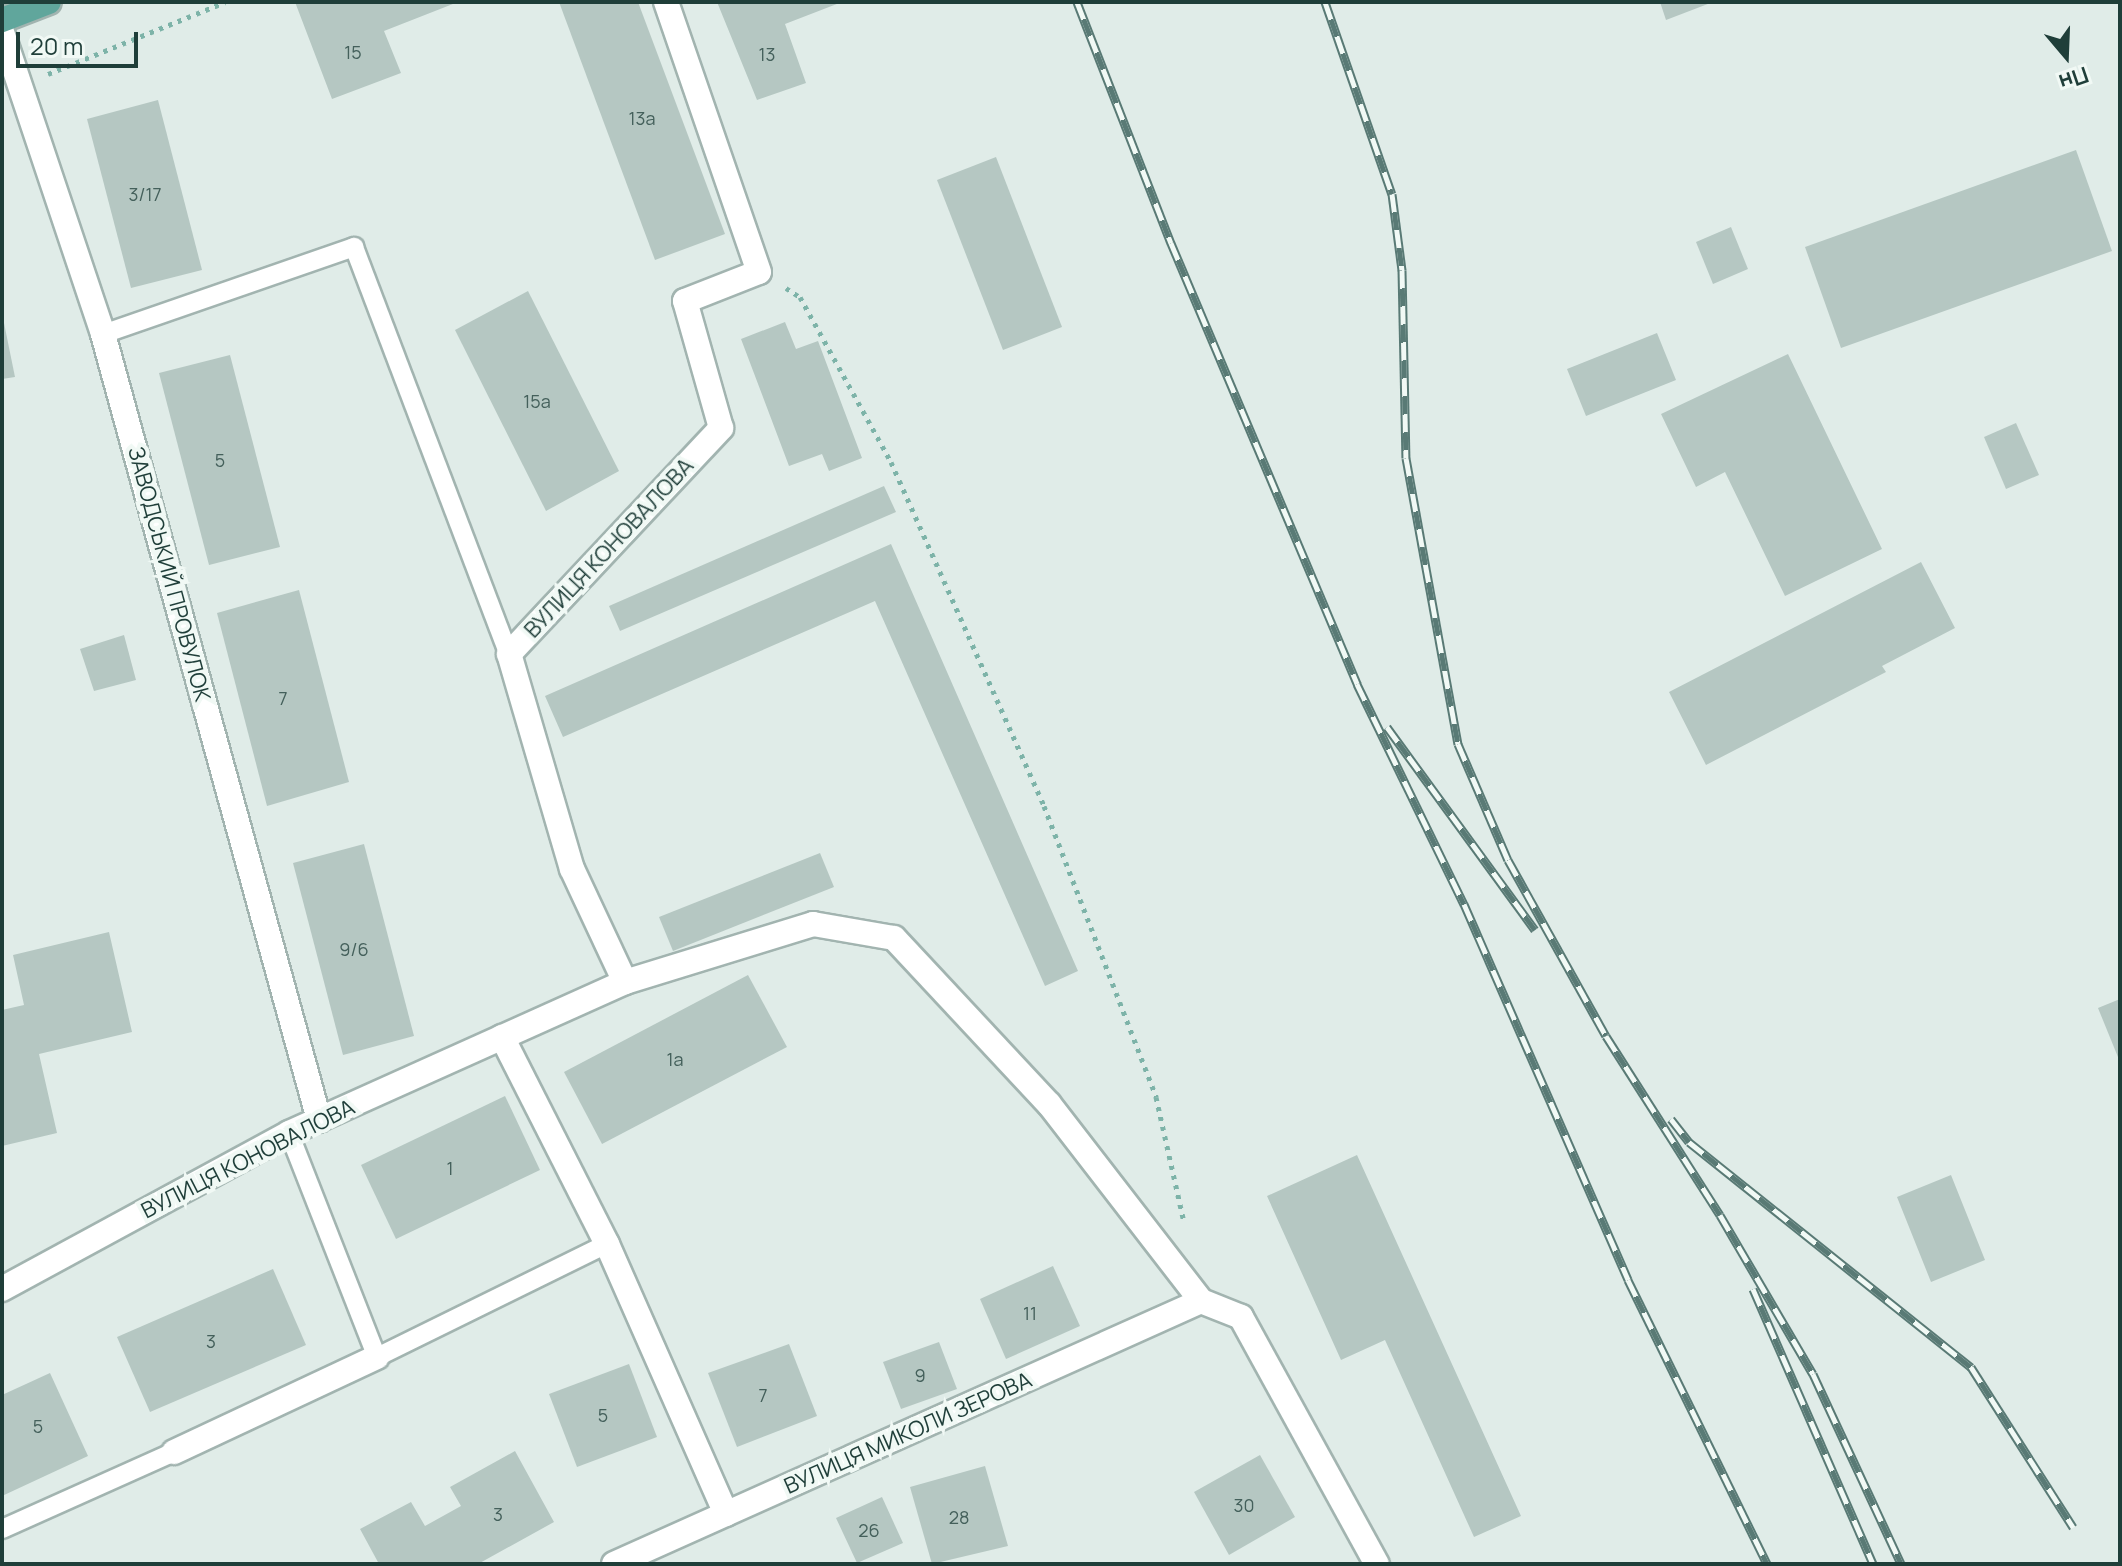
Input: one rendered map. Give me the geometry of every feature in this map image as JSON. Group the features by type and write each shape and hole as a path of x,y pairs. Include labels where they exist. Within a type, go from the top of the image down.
{"main road":[{"path":"2,20 49,2"}],"street":[{"path":"666,2 759,272"},
{"name":"ЗАВОДСЬКИЙ ПРОВУЛОК","path":"2,32 103,334 319,1120"},
{"name":"ВУЛИЦЯ КОНОВАЛОВА","path":"2,1289 289,1133 625,982 572,869 509,654 721,428 685,301 759,272"},
{"path":"625,982 813,924 894,938 1049,1104 1201,1301 1241,1317 1377,1564"},
{"path":"502,1037 607,1244 726,1514"},
{"name":"ВУЛИЦЯ МИКОЛИ ЗЕРОВА","path":"614,1564 1201,1301"},
{"path":"174,1452 377,1357"}],"lane":[{"path":"103,334 354,247 509,654"},
{"path":"289,1133 377,1357 607,1244"},
{"path":"2,1529 174,1452"}],"path":[{"path":"20,86 225,2"},
{"path":"759,272 800,297 897,476 1044,806 1156,1097 1185,1228"}],"building":[{"path":"295,2 458,2 384,31 401,73 332,99"},
{"path":"559,2 638,2 725,234 655,260"},
{"path":"717,2 842,2 785,24 806,83 757,100"},
{"path":"1660,2 1713,2 1666,20"},
{"path":"158,100 202,270 131,288 87,119"},
{"path":"2076,150 2112,251 1841,348 1805,247"},
{"path":"996,157 1062,327 1003,350 937,180"},
{"path":"1731,227 1748,269 1713,284 1696,242"},
{"path":"528,291 619,471 546,511 455,330"},
{"path":"2,319 15,377 2,379"},
{"path":"785,322 796,349 818,341 862,458 829,471 822,454 789,466 741,339"},
{"path":"1657,333 1676,380 1586,416 1567,369"},
{"path":"1788,354 1882,549 1785,596 1725,472 1696,487 1661,414"},
{"path":"230,355 280,547 209,565 159,373"},
{"path":"2016,423 2039,475 2006,489 1984,437"},
{"path":"884,486 896,512 620,631 609,606"},
{"path":"891,544 1078,971 1045,986 875,601 563,737 545,696"},
{"path":"1921,562 1955,628 1882,666 1886,672 1706,765 1669,692"},
{"path":"299,590 349,782 267,806 217,613"},
{"path":"124,635 136,680 94,691 80,649"},
{"path":"364,844 414,1036 343,1055 293,863"},
{"path":"820,853 834,887 673,951 659,917"},
{"path":"109,932 132,1032 39,1054 57,1133 2,1146 2,1010 24,1005 13,955"},
{"path":"748,975 787,1047 602,1144 564,1072"},
{"path":"2120,999 2120,1062 2098,1008"},
{"path":"505,1096 540,1170 396,1239 361,1165"},
{"path":"1357,1155 1521,1516 1474,1537 1385,1340 1341,1360 1267,1196"},
{"path":"1951,1175 1985,1260 1931,1282 1897,1197"},
{"path":"1053,1266 1080,1326 1006,1359 980,1299"},
{"path":"273,1269 306,1345 150,1412 117,1337"},
{"path":"939,1342 957,1389 901,1409 883,1362"},
{"path":"789,1344 817,1416 737,1447 708,1373"},
{"path":"629,1364 657,1437 577,1467 549,1394"},
{"path":"50,1373 88,1456 2,1496 2,1395"},
{"path":"515,1451 554,1522 478,1564 379,1564 360,1529 411,1502 425,1526 461,1506 450,1487"},
{"path":"1260,1455 1295,1517 1229,1555 1194,1492"},
{"path":"985,1466 1008,1546 932,1564 910,1487"},
{"path":"882,1497 903,1543 857,1563 836,1518"}],"railway":[{"path":"1077,2 1171,243 1357,684 1464,904 1628,1280 1767,1564"},
{"path":"1325,2 1392,194 1402,270 1406,458 1458,744 1508,860 1606,1036 1720,1215 1813,1374 1901,1564"},
{"path":"1387,727 1535,930"},
{"path":"1671,1119 1689,1142 1971,1367 2073,1527"},
{"path":"1753,1289 1873,1564"}]}
